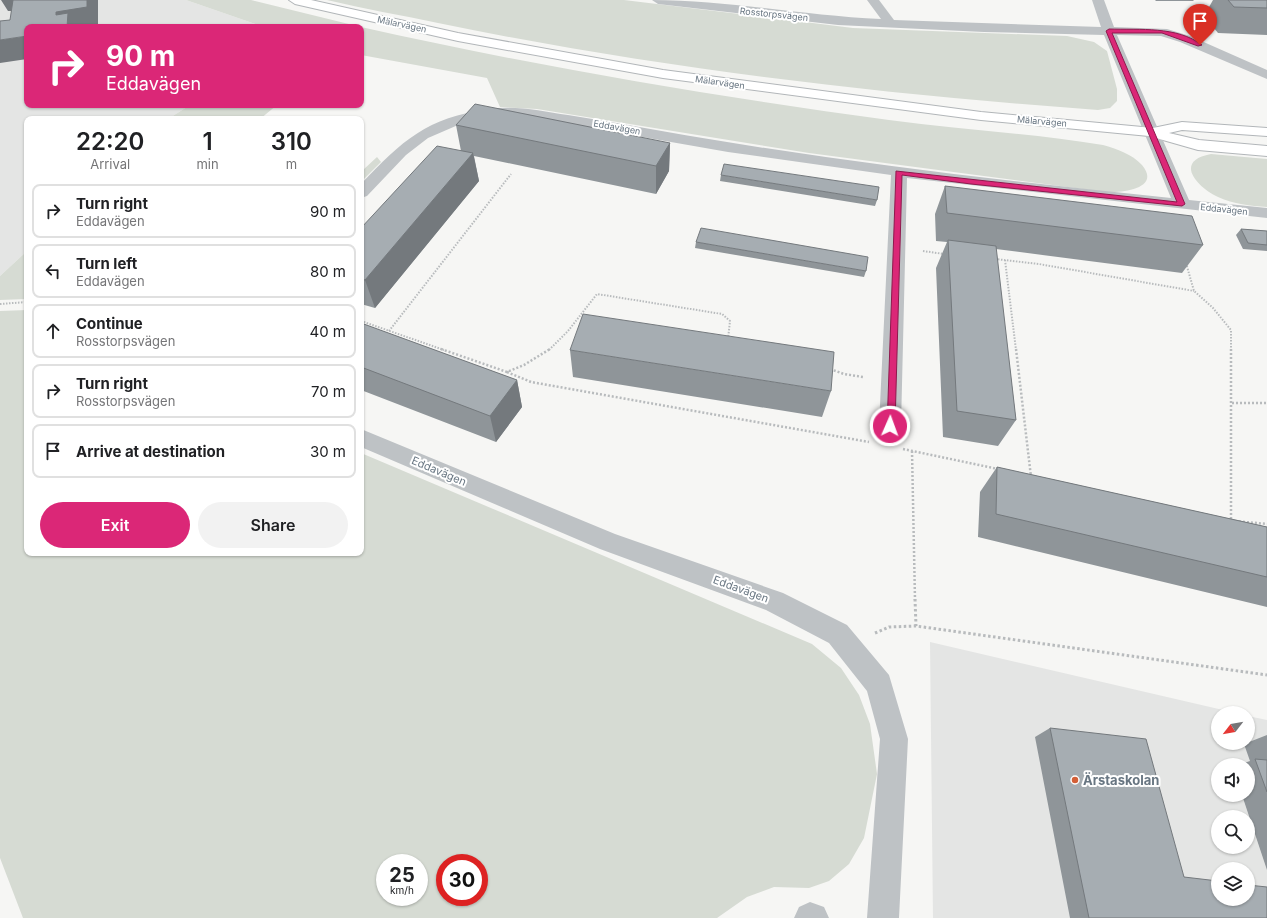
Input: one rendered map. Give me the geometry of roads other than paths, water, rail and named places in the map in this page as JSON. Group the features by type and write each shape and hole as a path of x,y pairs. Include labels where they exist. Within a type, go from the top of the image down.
{"main road":[{"name":"Mälarvägen","path":"295,0 458,37 663,74 973,115 1150,132 1198,145 1267,151"},
{"name":"Mälarvägen","path":"1150,132 1182,126 1267,132"}],"street":[{"name":"Rosstorpsvägen","path":"658,0 780,15 891,24 1109,31 1149,30 1172,34 1267,75"},
{"path":"874,0 891,24"},
{"path":"1098,0 1150,132 1182,204"},
{"name":"Eddavägen","path":"364,191 414,141 437,127 464,118 492,112 517,112 592,123 727,147 971,182 1267,213"},
{"path":"890,426 899,172"},
{"name":"Eddavägen","path":"364,439 608,542 774,601 838,634 879,684 894,739 890,826 883,918"}],"place":[{"name":"Ärstaskolan","path":"1075,780"}]}
